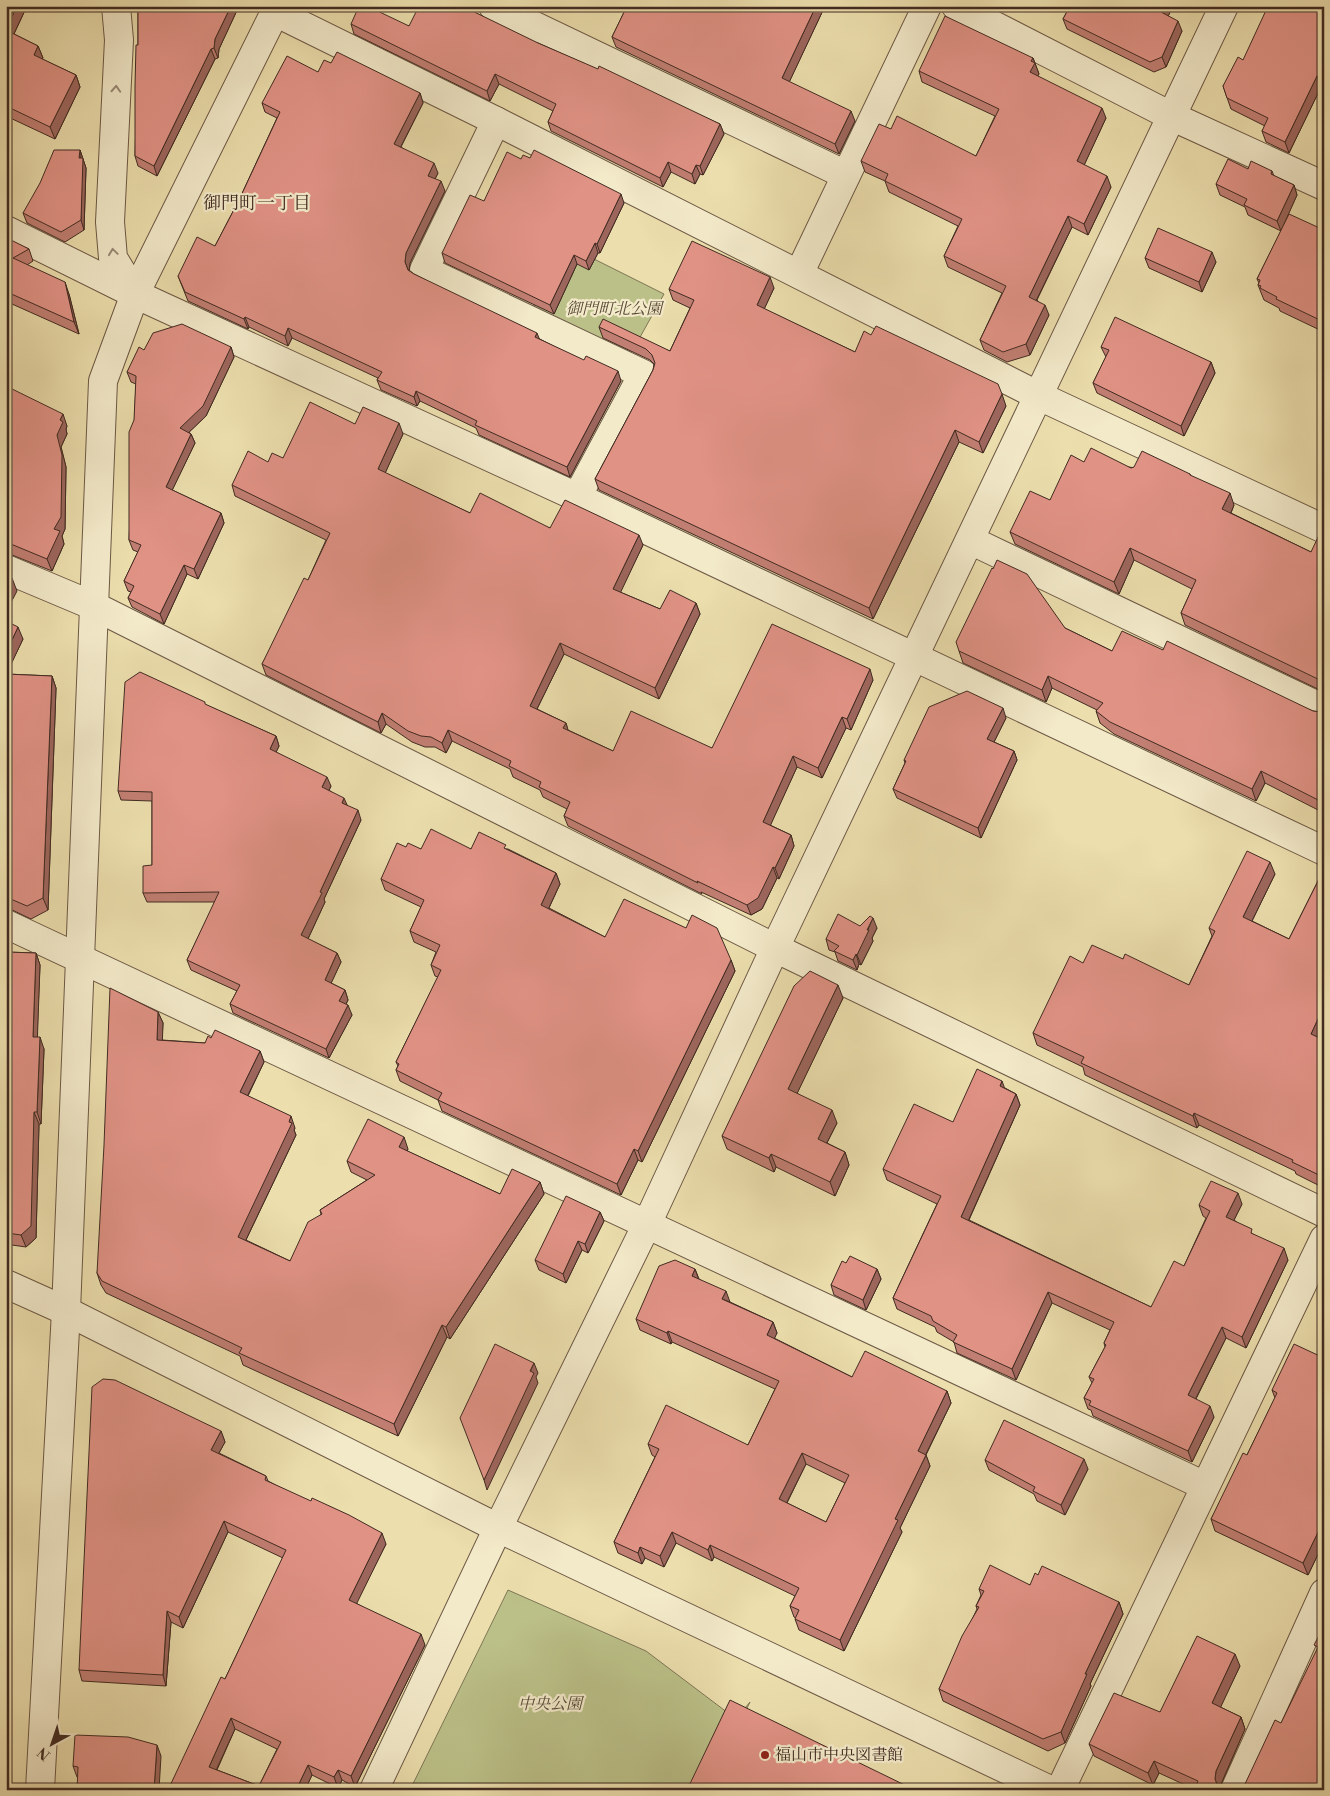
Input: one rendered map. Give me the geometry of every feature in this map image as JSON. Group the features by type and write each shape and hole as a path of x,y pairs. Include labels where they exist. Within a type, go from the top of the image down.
{"street":[{"path":"116,6 119,40 110,222 113,258 134,294"},
{"path":"493,6 846,175"},
{"path":"799,274 927,6"},
{"path":"956,6 1171,116 1324,186"},
{"path":"374,1790 498,1528 647,1224 775,948 1224,6"},
{"path":"40,1790 66,1311 103,381 134,294 277,9 1039,396 1324,529"},
{"path":"496,121 424,270 643,374 577,497"},
{"path":"6,230 134,294 577,497 1324,851"},
{"path":"970,540 1324,709"},
{"path":"6,569 94,606 775,948 1324,1213"},
{"path":"6,924 1205,1486"},
{"path":"1060,1790 1324,1238"},
{"path":"6,1284 66,1311 498,1528 1050,1790"},
{"path":"1235,1790 1324,1593"}],"green space":[{"name":"御門町北公園","path":"576,250 664,294 629,357 532,308"},
{"name":"中央公園","path":"508,1590 646,1651 736,1719 750,1702 707,1790 410,1790"}],"building":[{"path":"6,6 17,6 6,29"},
{"path":"138,6 231,6 215,39 214,48 211,49 154,166 135,156"},
{"path":"359,6 367,6 409,26 419,6 462,6 538,43 598,69 599,66 720,124 700,166 696,165 692,174 668,162 660,178 548,122 556,104 495,74 487,91 351,24"},
{"path":"627,6 816,6 782,78 851,111 835,144 612,37"},
{"path":"1070,6 1164,6 1161,12 1178,21 1162,57 1150,62 1063,19"},
{"path":"1268,6 1324,6 1324,79 1317,76 1285,142 1262,131 1268,118 1227,98 1223,86 1238,57 1243,60"},
{"path":"945,16 1033,58 1031,61 1035,63 1030,72 1102,108 1077,161 1107,176 1084,224 1068,216 1029,297 1045,305 1026,344 1003,352 980,340 1006,286 944,256 962,219 885,181 888,174 861,161 879,124 891,129 897,116 976,156 999,109 919,71"},
{"path":"6,30 38,46 34,55 76,75 50,127 6,106"},
{"path":"337,52 420,93 394,144 434,163 428,176 441,181 406,253 405,262 408,270 537,333 535,337 584,360 586,356 618,371 567,467 475,425 477,421 416,391 414,397 377,380 382,372 288,328 285,336 185,292 178,276 197,237 215,246 239,200 280,112 262,103 287,56 318,72 324,60 331,63"},
{"path":"54,150 80,150 79,158 83,158 81,220 61,232 23,213 40,183"},
{"path":"534,150 621,194 597,244 595,243 586,261 574,255 550,305 442,253 470,195 484,201 507,152 521,159 523,155 530,158"},
{"path":"1228,159 1248,169 1251,161 1272,171 1271,174 1294,185 1277,221 1244,205 1247,199 1216,184"},
{"path":"1289,214 1324,230 1324,322 1276,299 1277,297 1258,285 1260,280 1257,279"},
{"path":"1158,228 1212,252 1199,282 1145,258"},
{"path":"7,238 29,249 13,258 65,282 74,322 7,292 6,294"},
{"path":"692,241 770,277 757,305 855,352 864,331 871,335 876,326 998,384 1002,394 979,442 955,430 869,608 595,479 655,363 652,355 646,349 599,327 603,319 670,351 694,300 669,289"},
{"path":"1115,317 1211,362 1181,426 1093,383 1109,350 1101,347"},
{"path":"182,324 231,347 203,406 180,428 191,434 166,487 221,513 194,569 184,565 160,614 128,598 134,586 124,581 141,545 129,540 129,432 134,420 136,376 127,372 139,347 144,350 153,333"},
{"path":"6,386 63,414 60,420 63,422 57,435 62,455 61,517 54,529 60,531 47,559 6,542"},
{"path":"310,402 355,424 363,407 399,423 378,469 470,513 480,493 550,528 565,500 639,535 613,589 660,609 670,590 696,603 655,688 560,643 530,706 566,723 563,728 613,751 631,711 712,748 772,624 870,669 847,719 842,717 818,768 793,756 763,822 791,835 758,898 747,905 697,881 698,883 564,816 570,802 539,787 541,782 509,766 511,761 448,730 442,743 431,737 421,736 408,731 382,713 378,722 262,664 304,578 308,580 330,533 232,485 248,451 268,462 272,453 283,458"},
{"path":"1091,448 1131,468 1134,467 1142,451 1230,493 1222,509 1311,552 1320,533 1324,535 1324,682 1181,613 1196,580 1130,548 1114,582 1010,532 1030,491 1050,500 1071,455 1084,462"},
{"path":"997,560 1027,574 1065,628 1112,651 1122,631 1163,650 1167,641 1313,711 1324,712 1324,803 1261,771 1252,789 1110,722 1096,711 1103,703 1048,676 1042,690 959,651 956,642"},
{"path":"6,576 12,578 6,591"},
{"path":"6,621 18,627 6,653"},
{"path":"140,672 276,736 270,749 327,777 322,787 344,798 342,803 358,810 320,892 322,893 301,935 337,953 325,980 345,990 339,1001 348,1005 326,1049 230,1004 240,985 187,960 219,892 143,893 143,866 152,865 152,792 118,791 125,682"},
{"path":"6,674 52,676 43,898 27,906 6,897"},
{"path":"967,691 1003,708 987,739 1014,751 978,828 893,789 906,761 904,760 929,707"},
{"path":"431,829 471,849 479,832 506,845 504,848 556,873 541,905 605,937 624,899 686,928 692,915 717,928 731,960 638,1151 634,1149 617,1184 438,1100 442,1093 396,1070 399,1064 396,1062 441,970 431,965 440,945 410,931 424,900 381,879 397,843 406,847 408,843 421,849"},
{"path":"1247,851 1270,862 1243,917 1289,939 1324,869 1324,1006 1311,1034 1324,1040 1324,1170 1321,1176 1292,1162 1293,1160 1194,1113 1193,1116 1081,1063 1084,1057 1033,1033 1070,956 1083,963 1092,945 1123,959 1125,954 1189,985 1215,931 1209,928"},
{"path":"838,914 860,926 870,916 873,918 867,930 869,930 853,960 834,951 839,946 826,939"},
{"path":"6,952 36,953 33,1037 40,1037 37,1112 34,1112 31,1226 21,1235 7,1233 6,1236"},
{"path":"810,971 838,985 788,1089 832,1110 818,1139 845,1152 830,1182 771,1154 769,1158 722,1136 794,986"},
{"path":"110,988 158,1012 157,1040 205,1043 208,1036 211,1038 215,1030 260,1051 240,1092 291,1116 289,1122 292,1123 238,1237 290,1261 308,1222 322,1214 320,1210 375,1175 347,1161 368,1119 404,1137 399,1147 500,1194 512,1169 540,1182 446,1327 442,1325 394,1424 239,1353 242,1348 102,1281 97,1273"},
{"path":"977,1069 1002,1081 1000,1086 1016,1094 961,1217 1151,1307 1174,1261 1184,1266 1210,1211 1199,1205 1211,1181 1238,1193 1226,1217 1252,1229 1251,1233 1284,1248 1242,1337 1222,1327 1188,1395 1210,1406 1188,1451 1089,1405 1091,1401 1084,1398 1094,1379 1089,1377 1106,1345 1104,1343 1114,1322 1048,1292 1012,1369 953,1342 957,1335 933,1321 931,1316 893,1298 941,1196 883,1169 914,1104 953,1122"},
{"path":"566,1196 600,1212 585,1244 578,1241 563,1274 535,1260"},
{"path":"850,1256 877,1269 863,1300 831,1285 842,1261 846,1263"},
{"path":"675,1260 695,1269 692,1276 726,1291 722,1299 773,1322 767,1335 852,1377 865,1351 947,1391 918,1451 926,1455 895,1519 898,1520 840,1640 795,1619 799,1610 790,1606 799,1588 710,1545 708,1550 672,1532 660,1556 640,1547 638,1553 614,1542 659,1449 648,1444 666,1405 748,1445 779,1381 668,1331 667,1333 636,1319 659,1266","holes":["802,1453 849,1475 826,1522 779,1499"]},
{"path":"495,1344 534,1363 530,1371 534,1373 484,1480 460,1418"},
{"path":"1294,1344 1324,1358 1324,1520 1303,1563 1211,1519 1243,1453 1247,1455 1277,1393 1272,1390"},
{"path":"103,1379 115,1380 221,1431 211,1450 266,1476 265,1480 311,1501 312,1498 382,1533 349,1600 421,1634 351,1776 338,1770 334,1777 308,1765 296,1790 168,1790 221,1677 225,1679 286,1550 224,1521 179,1617 167,1611 163,1675 79,1670 92,1387","holes":["231,1718 281,1742 259,1786 209,1767"]},
{"path":"1004,1420 1084,1459 1061,1505 1033,1491 1035,1487 985,1460"},
{"path":"990,1565 1030,1585 1035,1573 1038,1575 1042,1566 1119,1602 1085,1674 1087,1674 1061,1732 1043,1739 939,1689 962,1636 979,1607 976,1606 984,1591 979,1589"},
{"path":"1324,1626 1324,1790 1240,1790 1245,1784 1275,1720 1281,1723 1318,1647 1314,1645"},
{"path":"1197,1636 1235,1654 1212,1703 1241,1717 1216,1771 1215,1779 1221,1790 1194,1790 1198,1781 1154,1761 1148,1773 1089,1744 1114,1693 1160,1712"},
{"name":"福山市中央図書館","path":"730,1700 915,1790 687,1790"},
{"path":"75,1735 128,1737 157,1745 154,1790 77,1790 78,1767 73,1766"}],"place":[{"name":"福山市中央図書館","path":"765,1755"}],"district":[{"name":"御門町一丁目","path":"257,203"}]}
